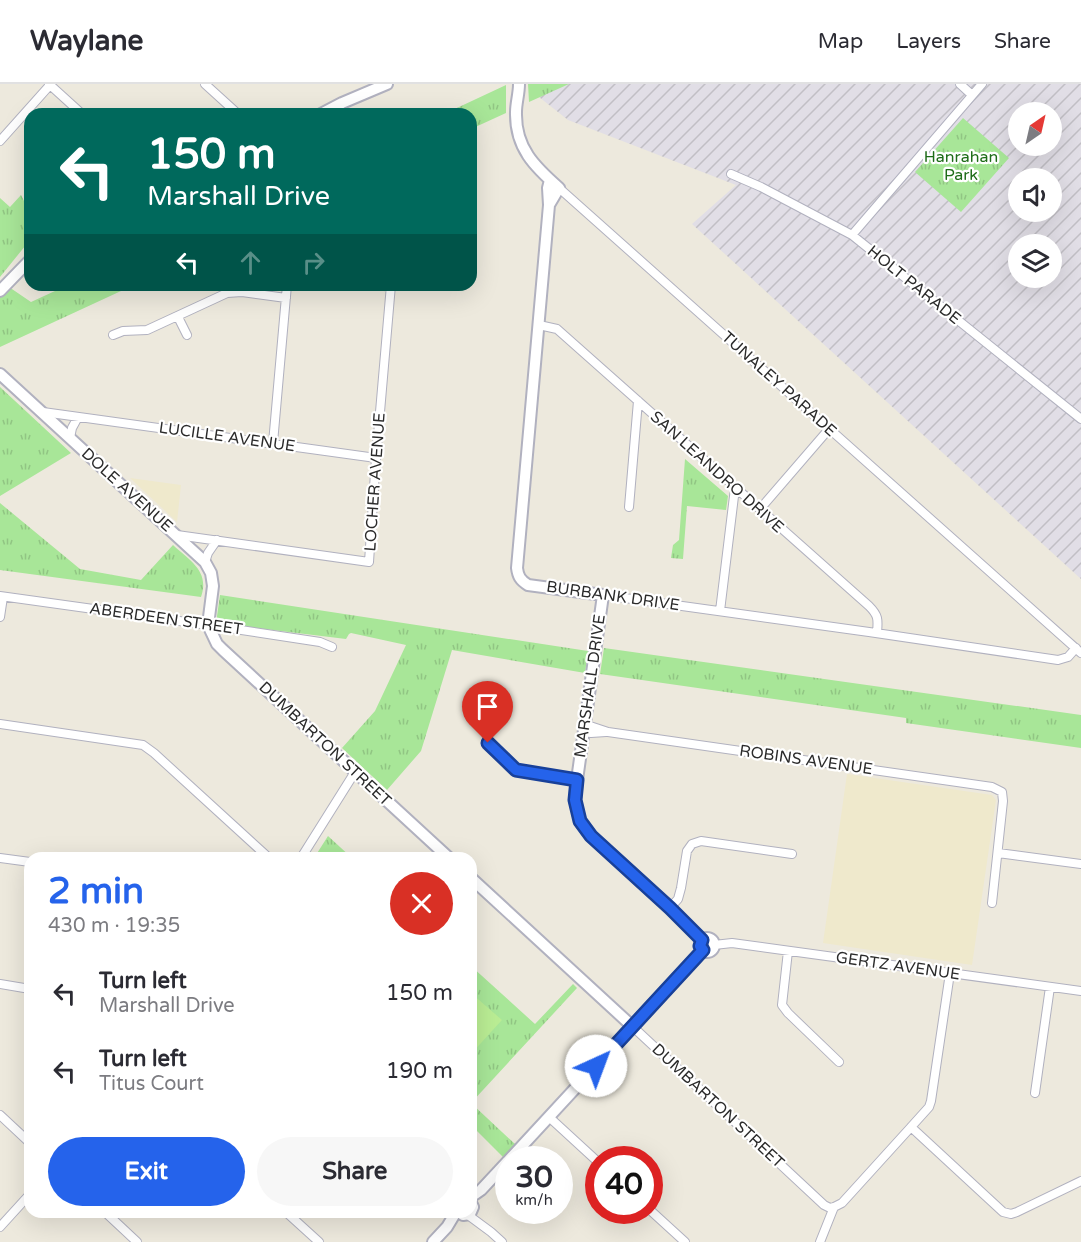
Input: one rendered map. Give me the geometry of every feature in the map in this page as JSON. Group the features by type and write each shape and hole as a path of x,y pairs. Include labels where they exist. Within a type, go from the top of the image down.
{"street":[{"path":"28,108 49,84 75,108"},
{"path":"205,84 231,108"},
{"path":"344,108 356,102 367,87 387,84"},
{"path":"960,84 972,95"},
{"path":"852,235 982,84"},
{"name":"TUNALEY PARADE","path":"518,87 516,121 520,140 534,164 1078,650"},
{"path":"0,141 24,113"},
{"name":"HOLT PARADE","path":"731,174 770,191 852,235 1081,419"},
{"name":"BURBANK DRIVE","path":"550,180 518,568 518,576 522,581 528,585 1058,660 1078,650"},
{"name":"BURBANK DRIVE","path":"549,205 559,188"},
{"path":"0,291 24,266"},
{"path":"273,443 287,291"},
{"name":"LOCHER AVENUE","path":"177,535 369,562 391,291"},
{"path":"114,335 123,331 147,330 227,293 242,292 286,298"},
{"path":"178,317 187,335"},
{"name":"SAN LEANDRO DRIVE","path":"539,325 557,329 876,613 877,633"},
{"name":"DOLE AVENUE","path":"0,374 205,562"},
{"path":"629,507 638,401"},
{"name":"LUCILLE AVENUE","path":"43,412 376,458"},
{"path":"70,438 78,417"},
{"path":"760,509 829,429"},
{"path":"720,611 735,488"},
{"path":"208,625 213,586 211,573 205,562 217,540"},
{"name":"MARSHALL DRIVE","path":"603,595 577,780 575,800 580,821 591,836 670,908 702,945"},
{"path":"0,617 2,596"},
{"name":"ABERDEEN STREET","path":"2,596 320,642 332,647"},
{"name":"DUMBARTON STREET","path":"208,625 213,637 223,650 443,852"},
{"path":"488,707 486,735 488,743 516,770 577,780"},
{"path":"0,724 142,745 154,753 262,852"},
{"name":"ROBINS AVENUE","path":"584,728 992,787 1002,792 1003,801 998,853"},
{"path":"305,852 356,772"},
{"path":"670,908 678,899 687,851 692,844 701,841 792,854"},
{"path":"992,903 998,853 1081,864"},
{"path":"0,858 24,861"},
{"name":"DUMBARTON STREET","path":"477,884 824,1205 834,1208"},
{"path":"522,1146 632,1026 702,945 704,938 712,940 714,945"},
{"name":"GERTZ AVENUE","path":"714,945 732,943 1081,991"},
{"path":"788,951 782,1005 839,1062"},
{"path":"820,1242 834,1208 842,1203 911,1127 931,1101 950,973"},
{"path":"0,984 24,988"},
{"path":"1035,1093 1050,987"},
{"path":"0,1115 24,1137"},
{"path":"549,1117 585,1150"},
{"path":"911,1127 1004,1212 1011,1214 1017,1212 1081,1181"},
{"path":"477,1195 495,1175"},
{"path":"0,1227 24,1201"},
{"path":"111,1218 137,1242"},
{"path":"293,1218 319,1242"},
{"path":"433,1242 457,1218"},
{"path":"476,1218 502,1242"},
{"path":"663,1222 685,1242"}],"shaded area":[{"path":"567,84 1081,84 1081,579 692,224 736,185 568,120 539,97"},
{"path":"130,478 181,485 177,522"},
{"path":"847,774 992,795 996,800 972,965 823,943"}],"green space":[{"path":"528,84 569,84 529,102"},
{"path":"506,85 506,113 477,126 477,108 457,108"},
{"name":"Hanrahan Park","path":"963,118 1009,158 961,212 915,172"},
{"path":"21,195 24,201 24,247 0,277 0,198 10,207"},
{"path":"9,287 31,302 55,291 121,291 0,347 0,297"},
{"path":"0,387 71,453 0,496"},
{"path":"685,459 728,496 726,510 687,506 683,559 671,558 673,545 679,540"},
{"path":"0,503 80,569 141,580 173,545 201,573 203,588 201,597 0,570"},
{"path":"220,595 588,651 585,673 452,650 421,751 387,790 342,748 375,711 406,645 351,633 346,639 216,623"},
{"path":"604,648 1081,715 1081,748 906,723 906,718 600,674"},
{"path":"328,836 345,852 318,852"},
{"path":"477,971 535,1024 573,984 577,988 477,1096"},
{"path":"477,998 502,1020 477,1047"},
{"path":"477,1109 516,1145 495,1146 495,1149 477,1131"}],"route":[{"path":"488,743 516,770 577,780 575,800 580,821 591,836 702,940 700,946 703,950 596,1066"}]}
